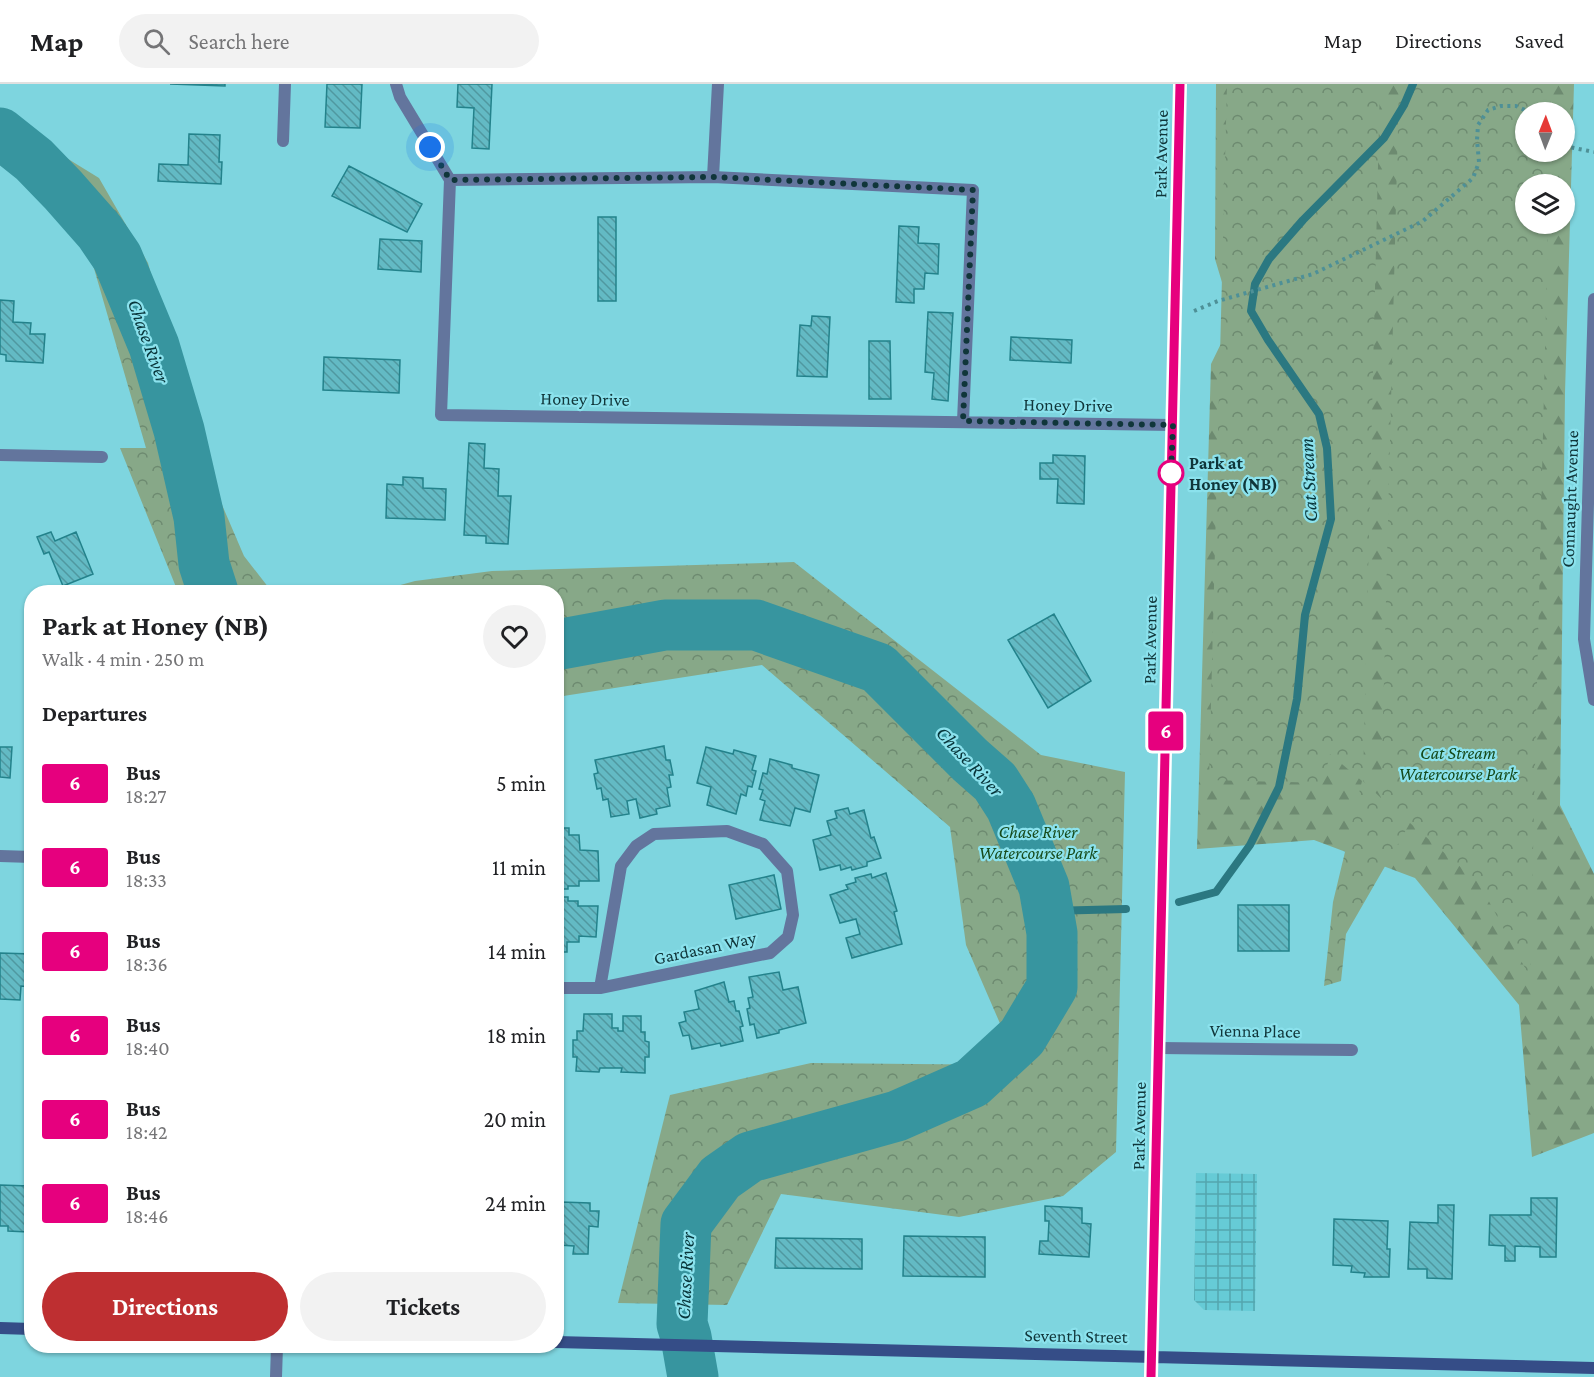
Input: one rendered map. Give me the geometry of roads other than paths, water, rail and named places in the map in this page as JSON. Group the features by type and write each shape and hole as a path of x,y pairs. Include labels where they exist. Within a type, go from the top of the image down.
{"street":[{"path":"283,141 285,84"},
{"path":"396,84 400,98 450,180 713,177 973,190 963,421"},
{"path":"713,177 718,84"},
{"name":"Park Avenue","path":"1151,1377 1180,84"},
{"name":"Honey Drive","path":"450,180 441,416 1173,425"},
{"name":"Connaught Avenue","path":"1594,299 1584,639 1594,700"},
{"path":"0,455 102,457"},
{"name":"Gardasan Way","path":"564,988 600,988 770,953 788,937 793,915 787,871 763,844 727,831 654,834 636,846 621,866 600,988"},
{"path":"0,856 24,857"},
{"name":"Vienna Place","path":"1159,1048 1352,1050"},
{"path":"0,1328 24,1329"},
{"name":"Seventh Street","path":"564,1342 1594,1368"},
{"path":"276,1377 277,1353"}],"waterway":[{"name":"Cat Stream","path":"1179,902 1216,892 1250,845 1279,787 1297,699 1305,615 1331,519 1327,448 1319,414 1251,311 1255,284 1269,259 1303,220 1384,138 1404,105 1413,84"},
{"name":"Chase River","path":"0,133 34,160 63,190 100,232 117,257 154,346 179,430 199,517 204,564 211,585"},
{"name":"Chase River","path":"564,644 665,625 756,625 878,668 995,782 1011,807 1044,887 1052,933 1052,987 1022,1037 972,1083 897,1116 750,1157 720,1178 686,1224 682,1324 693,1377"},
{"name":"Cat Stream","path":"1049,911 1126,909"}],"place":[{"name":"Park at Honey (NB)","path":"1171,473"}],"park label":[{"name":"Cat Stream Watercourse Park","path":"1458,763"},
{"name":"Chase River Watercourse Park","path":"1038,842"}]}
